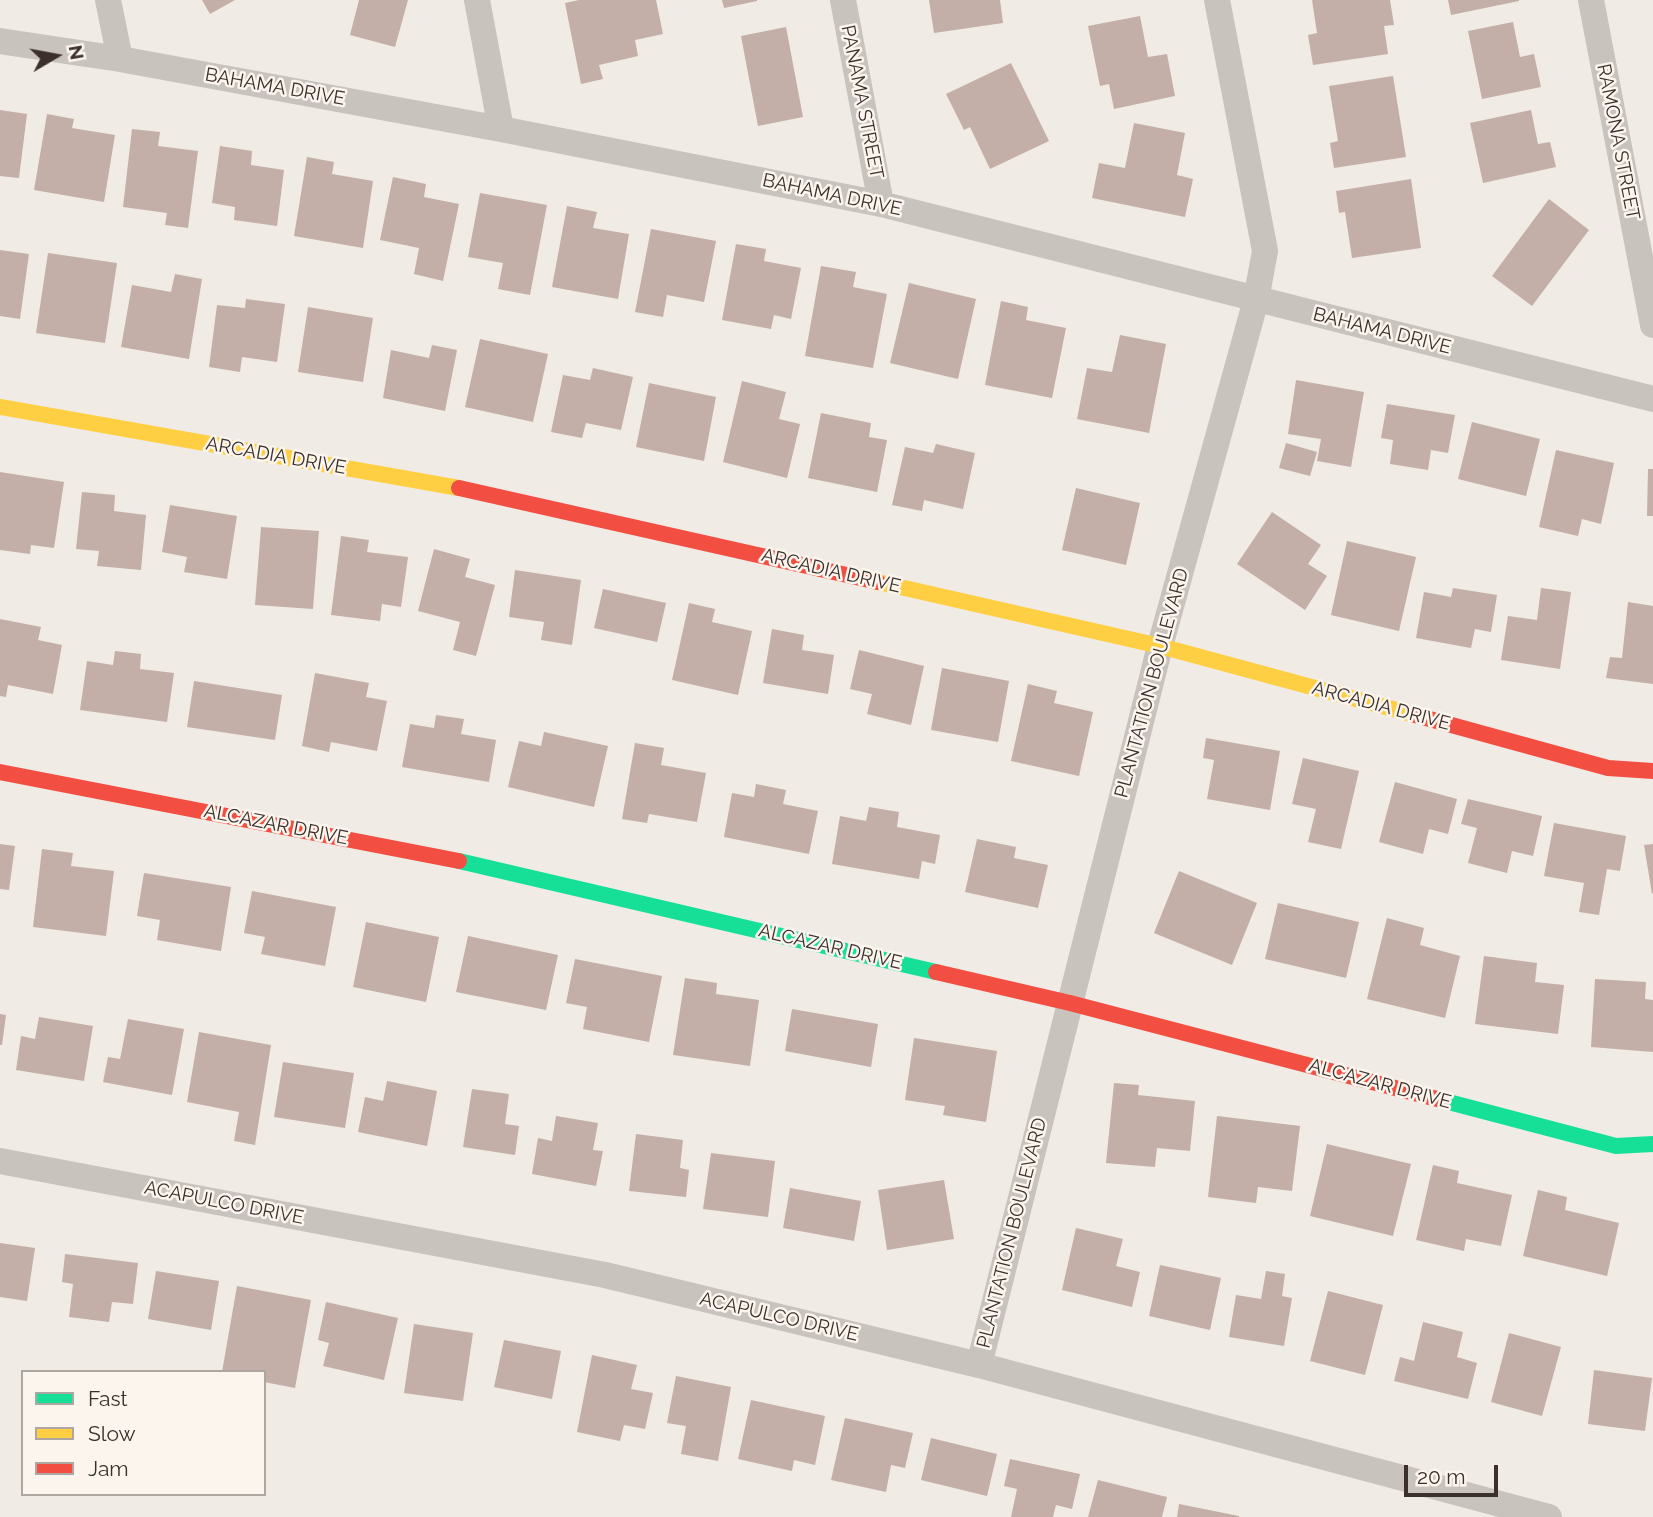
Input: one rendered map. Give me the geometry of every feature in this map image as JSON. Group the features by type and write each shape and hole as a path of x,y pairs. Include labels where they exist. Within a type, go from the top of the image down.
{"street":[{"path":"108,0 120,59"},
{"path":"477,0 501,129"},
{"name":"PANAMA STREET","path":"843,0 881,204"},
{"name":"PLANTATION BOULEVARD","path":"979,1365 1160,646 1256,300 1265,250 1217,0"},
{"name":"RAMONA STREET","path":"1591,0 1653,324"},
{"name":"BAHAMA DRIVE","path":"0,41 120,59 501,129 881,204 1653,399"},
{"name":"ARCADIA DRIVE","path":"0,407 494,494 1160,646 1608,768 1653,771"},
{"name":"ALCAZAR DRIVE","path":"0,772 466,862 1070,1003 1616,1146 1653,1144"},
{"name":"ACAPULCO DRIVE","path":"0,1161 605,1275 979,1365 1549,1517"}],"building":[{"path":"202,0 235,0 210,14"},
{"path":"359,0 408,0 395,47 350,35"},
{"path":"579,0 656,0 663,34 635,40 638,56 599,65 603,79 581,84 565,3"},
{"path":"722,0 757,0 757,1 724,8"},
{"path":"929,0 1000,0 1003,23 934,33"},
{"path":"1312,0 1390,0 1394,25 1384,26 1388,54 1313,65 1308,35 1317,33"},
{"path":"1448,0 1519,0 1519,1 1451,15"},
{"path":"1140,16 1148,57 1167,54 1175,96 1114,109 1109,84 1100,86 1088,26"},
{"path":"1513,22 1520,57 1534,54 1541,87 1482,99 1468,31"},
{"path":"786,27 803,117 758,126 741,36"},
{"path":"1011,63 1049,141 990,169 970,127 964,130 946,94"},
{"path":"1393,76 1406,157 1334,168 1330,143 1338,141 1329,86"},
{"path":"0,110 27,114 19,178 0,176"},
{"path":"1531,110 1538,144 1550,142 1556,167 1483,183 1470,123"},
{"path":"47,114 74,119 72,128 115,135 104,202 34,190"},
{"path":"1134,123 1185,133 1177,175 1193,179 1185,217 1092,198 1099,163 1125,168"},
{"path":"132,129 160,132 158,146 198,151 188,228 165,225 167,213 123,207"},
{"path":"220,146 252,151 251,165 284,170 277,226 234,220 235,207 212,203"},
{"path":"307,157 334,162 332,174 373,181 363,248 294,236"},
{"path":"393,177 426,184 424,197 459,204 443,281 414,274 419,248 380,240"},
{"path":"1411,179 1421,248 1352,258 1345,212 1339,213 1336,191"},
{"path":"480,193 547,205 530,295 498,289 503,263 468,257"},
{"path":"1549,199 1589,230 1532,306 1492,276"},
{"path":"567,206 597,212 593,228 629,234 618,299 552,287"},
{"path":"651,229 716,241 704,302 667,295 663,317 635,312"},
{"path":"736,244 766,249 764,261 801,268 791,319 774,315 771,329 722,320"},
{"path":"0,250 29,254 20,319 0,316"},
{"path":"48,253 117,263 105,343 36,333"},
{"path":"821,266 856,272 853,287 887,294 873,368 805,356"},
{"path":"175,274 202,279 189,359 121,347 132,285 171,292"},
{"path":"909,283 976,299 958,379 890,363"},
{"path":"246,299 285,304 277,362 242,357 240,372 209,367 217,305 245,308"},
{"path":"1001,301 1028,307 1026,320 1066,328 1052,398 985,385"},
{"path":"308,307 373,318 363,382 298,372"},
{"path":"1120,335 1166,344 1149,433 1077,419 1087,368 1112,372"},
{"path":"480,339 548,354 533,422 465,407"},
{"path":"432,345 457,350 445,411 383,398 391,350 429,358"},
{"path":"593,368 633,377 621,430 586,423 582,438 551,432 563,375 590,380"},
{"path":"1296,380 1364,392 1351,467 1317,461 1321,439 1288,434"},
{"path":"742,381 786,392 779,419 800,424 787,478 723,462"},
{"path":"649,383 716,397 704,461 636,447"},
{"path":"1387,404 1455,415 1448,453 1431,450 1428,470 1390,464 1393,440 1381,438"},
{"path":"821,413 871,423 869,437 887,440 877,492 808,478"},
{"path":"1472,422 1540,439 1526,496 1458,479"},
{"path":"1286,443 1317,452 1310,476 1279,468"},
{"path":"936,444 975,453 963,509 924,500 922,511 892,505 905,447 933,453"},
{"path":"1556,450 1614,463 1601,524 1582,519 1578,536 1539,527"},
{"path":"1648,469 1653,469 1653,516 1647,516"},
{"path":"0,472 64,482 54,548 31,545 30,554 0,550"},
{"path":"1076,488 1140,503 1126,565 1062,550"},
{"path":"82,492 115,495 114,511 146,515 141,570 97,566 99,551 76,549"},
{"path":"170,505 237,516 227,579 184,572 187,557 162,552"},
{"path":"1272,512 1321,545 1308,564 1327,576 1305,610 1237,564"},
{"path":"261,527 319,531 313,609 255,605"},
{"path":"341,536 369,540 367,552 408,557 401,607 382,604 380,621 331,615"},
{"path":"1347,541 1416,557 1399,631 1331,615"},
{"path":"434,549 470,559 465,577 495,585 476,656 453,650 460,622 418,611"},
{"path":"515,570 581,580 572,645 541,640 544,622 509,617"},
{"path":"1453,588 1497,595 1491,632 1475,629 1471,648 1416,638 1424,592 1451,597"},
{"path":"1541,588 1571,592 1560,669 1501,660 1508,616 1537,620"},
{"path":"603,589 666,603 657,642 594,628"},
{"path":"1628,602 1653,606 1653,684 1606,678 1610,657 1622,658"},
{"path":"689,603 715,609 712,622 752,631 738,695 672,680"},
{"path":"0,619 41,627 38,640 62,645 53,694 8,685 6,697 0,696"},
{"path":"772,629 804,635 802,650 834,655 828,694 763,683"},
{"path":"859,650 924,666 911,725 867,714 872,694 850,689"},
{"path":"115,651 141,654 140,669 174,673 167,722 80,710 87,661 113,665"},
{"path":"942,668 1009,681 998,742 931,730"},
{"path":"315,673 369,683 366,697 387,701 377,751 331,742 329,752 302,746"},
{"path":"194,681 282,695 275,740 187,727"},
{"path":"1028,684 1057,691 1054,703 1093,712 1079,776 1011,761"},
{"path":"436,715 464,719 461,734 496,740 489,782 402,767 410,724 434,728"},
{"path":"544,732 608,746 594,807 508,787 519,741 541,746"},
{"path":"1206,738 1280,751 1270,810 1207,799 1214,760 1203,758"},
{"path":"635,743 664,748 661,765 706,773 697,822 649,814 647,823 622,819"},
{"path":"1303,758 1359,771 1341,849 1308,842 1316,809 1292,804"},
{"path":"1395,782 1457,799 1448,834 1429,829 1423,854 1379,842"},
{"path":"756,784 786,790 783,804 818,811 809,854 724,837 732,793 754,797"},
{"path":"1468,799 1542,816 1533,856 1512,851 1507,873 1468,863 1477,828 1461,824"},
{"path":"869,807 899,812 897,827 940,835 935,864 922,861 919,879 832,864 840,816 866,821"},
{"path":"1554,823 1626,836 1620,871 1607,869 1599,915 1579,912 1584,883 1544,876"},
{"path":"977,839 1016,847 1014,858 1048,865 1038,908 965,892"},
{"path":"0,844 15,846 9,890 0,889"},
{"path":"1653,844 1653,893 1652,894 1644,845"},
{"path":"42,849 73,853 71,866 114,871 106,936 33,927"},
{"path":"1179,871 1257,903 1232,965 1154,933"},
{"path":"144,873 231,887 221,951 157,940 160,920 137,916"},
{"path":"252,891 336,907 325,966 261,954 265,937 244,933"},
{"path":"1278,903 1359,922 1346,978 1265,959"},
{"path":"1387,918 1424,928 1420,945 1460,956 1445,1018 1367,999"},
{"path":"366,922 439,937 426,1002 353,987"},
{"path":"468,936 558,955 546,1010 456,992"},
{"path":"1484,956 1537,963 1535,982 1564,985 1558,1034 1475,1024"},
{"path":"575,959 662,976 649,1042 583,1029 587,1007 566,1003"},
{"path":"685,978 717,983 716,994 759,1000 750,1066 673,1055"},
{"path":"1595,979 1646,982 1645,999 1653,1000 1653,1052 1591,1047"},
{"path":"792,1009 878,1024 871,1067 785,1051"},
{"path":"0,1014 6,1015 2,1045 0,1045"},
{"path":"39,1017 93,1026 84,1081 16,1070 21,1036 35,1039"},
{"path":"128,1019 184,1029 172,1095 103,1082 108,1057 120,1059"},
{"path":"199,1032 271,1045 255,1145 234,1141 239,1112 187,1102"},
{"path":"914,1038 997,1051 986,1122 943,1115 945,1106 905,1100"},
{"path":"283,1062 354,1073 345,1128 274,1117"},
{"path":"387,1081 437,1091 427,1146 358,1132 365,1097 383,1101"},
{"path":"1114,1083 1139,1085 1138,1095 1195,1101 1190,1151 1157,1148 1155,1167 1106,1163"},
{"path":"472,1089 509,1094 505,1124 519,1126 515,1155 463,1147"},
{"path":"556,1116 598,1123 593,1150 603,1151 596,1186 532,1174 538,1138 552,1141"},
{"path":"1217,1116 1300,1126 1292,1191 1258,1187 1256,1203 1208,1197"},
{"path":"636,1134 683,1140 680,1168 689,1170 686,1197 629,1191"},
{"path":"1327,1144 1411,1164 1393,1236 1310,1216"},
{"path":"711,1153 775,1161 768,1217 703,1209"},
{"path":"1433,1165 1459,1171 1457,1183 1512,1195 1501,1246 1466,1239 1464,1251 1416,1240"},
{"path":"944,1180 954,1239 887,1250 878,1190"},
{"path":"790,1188 861,1201 854,1241 783,1228"},
{"path":"1538,1190 1567,1197 1565,1210 1619,1223 1607,1276 1523,1256"},
{"path":"1076,1228 1123,1239 1116,1266 1140,1272 1132,1307 1062,1290"},
{"path":"0,1243 35,1248 27,1301 0,1297"},
{"path":"65,1254 138,1263 133,1304 112,1302 109,1322 69,1317 73,1284 62,1282"},
{"path":"1160,1265 1221,1278 1210,1330 1149,1316"},
{"path":"156,1271 219,1281 211,1330 148,1319"},
{"path":"1266,1271 1285,1274 1282,1296 1292,1298 1284,1346 1229,1337 1236,1295 1261,1299"},
{"path":"237,1286 311,1300 295,1388 266,1382 266,1370 222,1370"},
{"path":"1328,1291 1383,1305 1365,1375 1310,1361"},
{"path":"326,1302 398,1318 384,1380 323,1366 329,1343 318,1340"},
{"path":"1423,1322 1463,1332 1457,1357 1477,1363 1468,1399 1394,1381 1400,1357 1414,1361"},
{"path":"414,1324 473,1333 463,1401 404,1393"},
{"path":"1509,1333 1561,1347 1542,1416 1491,1402"},
{"path":"504,1340 561,1351 552,1399 494,1387"},
{"path":"592,1355 637,1365 631,1389 653,1393 645,1429 624,1425 620,1441 577,1432"},
{"path":"1594,1370 1652,1378 1645,1431 1588,1424"},
{"path":"676,1376 731,1387 718,1461 681,1454 686,1426 667,1423"},
{"path":"751,1400 825,1416 815,1465 794,1460 792,1471 738,1459"},
{"path":"845,1418 913,1433 905,1468 891,1465 886,1492 831,1480"},
{"path":"931,1438 997,1454 987,1496 921,1480"},
{"path":"1010,1459 1080,1474 1072,1509 1056,1505 1053,1517 1011,1517 1017,1489 1004,1486"},
{"path":"1098,1480 1167,1497 1162,1517 1088,1517"},
{"path":"1179,1504 1239,1516 1239,1517 1177,1517"}],"traffic: fast":[{"path":"459,861 936,972"},
{"path":"1441,1100 1616,1146 1653,1144"}],"traffic: slow":[{"path":"0,407 459,488"},
{"path":"878,582 1160,646 1415,715"}],"traffic: jam":[{"path":"459,488 878,582"},
{"path":"1415,715 1608,768 1653,771"},
{"path":"0,772 459,861"},
{"path":"936,972 1070,1003 1441,1100"}]}
